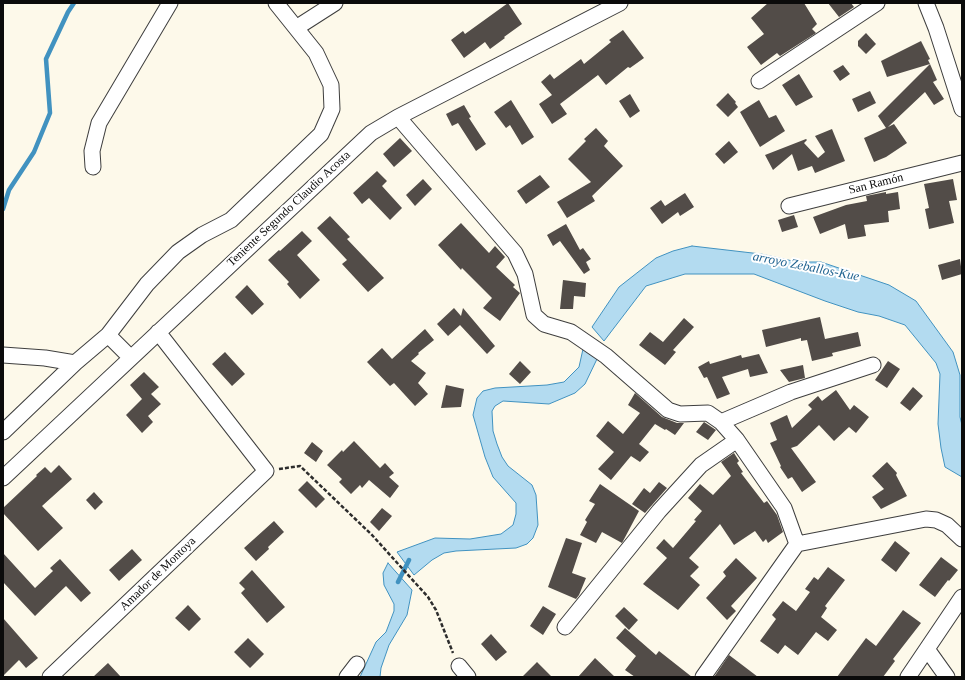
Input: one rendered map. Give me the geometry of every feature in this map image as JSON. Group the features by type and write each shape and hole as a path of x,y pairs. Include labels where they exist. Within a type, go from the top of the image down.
{"street":[{"path":"93,167 92,151 99,123 170,3"},
{"path":"3,432 75,363 108,335 147,284 178,252 202,235 231,220 321,134 332,109 331,85 316,53 276,3"},
{"path":"296,28 335,3"},
{"name":"Teniente Segundo Claudio Acosta","path":"3,478 371,133 398,117 620,3"},
{"path":"759,81 877,3"},
{"path":"926,3 945,55 962,109"},
{"path":"398,117 501,239 515,253 525,274 534,315 544,324 571,332 606,356 668,410 680,414 708,413 721,422 737,440 784,508 797,544"},
{"name":"San Ramón","path":"789,206 962,163"},
{"path":"158,332 266,471"},
{"path":"108,335 131,358"},
{"path":"3,354 45,358 75,363"},
{"path":"721,422 791,392 873,365"},
{"path":"565,627 659,511 701,465 737,440"},
{"name":"Amador de Montoya","path":"50,677 266,471"},
{"path":"703,677 797,544 926,519 936,520 947,525 962,539"},
{"path":"908,677 962,597"},
{"path":"927,649 948,677"},
{"path":"347,677 358,664"}],"path":[{"path":"266,471 300,466 372,535 428,597 436,610 464,672"}],"water":[{"path":"692,246 761,254 797,262 821,262 889,285 916,301 953,352 960,375 962,477 945,467 938,424 940,374 936,363 905,325 825,301 754,274 685,274 646,286 604,341 592,327 619,287 656,258 673,251"},
{"path":"583,349 597,359 585,384 575,393 549,404 503,401 495,406 492,411 493,431 502,457 508,466 532,485 536,495 538,525 533,538 527,544 516,548 444,553 432,560 414,575 397,552 435,538 470,539 501,534 513,525 516,514 516,503 493,477 485,457 473,415 477,398 483,391 495,388 547,385 564,382 579,367"},
{"path":"388,563 412,590 407,615 389,645 381,668 380,677 360,677 376,642 386,632 394,611 394,604 384,585 383,573"}],"building":[{"path":"508,3 522,24 490,49 485,42 464,58 451,40 463,31 465,34"},
{"path":"768,3 804,3 817,24 812,29 816,33 780,56 777,53 761,65 747,47 764,34 751,18"},
{"path":"828,3 851,3 854,7 839,17"},
{"path":"623,30 644,58 630,68 628,67 606,85 598,75 560,104 567,114 552,124 539,104 552,95 541,82 550,74 554,79 581,59 584,64 611,42 609,40"},
{"path":"866,33 876,44 866,54 858,46 858,41"},
{"path":"921,41 930,59 928,60 930,64 887,77 881,61"},
{"path":"930,64 937,80 933,82 944,99 934,105 925,92 888,127 894,124 907,143 886,157 874,162 864,138 886,128 878,116"},
{"path":"843,65 850,74 840,81 833,71"},
{"path":"799,74 813,97 796,106 782,85"},
{"path":"870,91 876,103 858,112 852,99"},
{"path":"728,93 736,102 735,103 738,107 728,117 716,105"},
{"path":"630,94 640,111 630,118 619,101"},
{"path":"511,100 534,137 522,145 510,125 506,128 494,112"},
{"path":"759,100 769,118 776,115 785,131 760,147 740,112"},
{"path":"464,105 471,117 469,118 486,144 476,151 458,123 452,126 446,114"},
{"path":"596,128 608,141 604,146 623,166 592,196 595,201 567,218 557,202 591,182 568,159 586,141 584,139"},
{"path":"832,129 845,161 815,173 812,166 798,171 792,154 773,170 765,155 806,139 807,140 804,143 818,158 825,152 815,136"},
{"path":"400,138 412,151 394,167 383,154"},
{"path":"729,141 738,152 724,164 715,154"},
{"path":"377,171 387,181 382,186 402,208 390,220 369,198 362,204 353,193"},
{"path":"540,175 550,187 526,204 517,191"},
{"path":"423,179 432,189 415,206 406,195"},
{"path":"953,179 957,200 949,201 954,223 929,229 925,209 929,208 924,184"},
{"path":"886,192 886,194 898,192 900,209 888,211 889,222 864,225 866,236 848,239 845,224 820,234 813,217 846,205 867,201 866,196"},
{"path":"685,193 694,207 680,216 678,212 662,224 650,208 661,200 665,206"},
{"path":"794,215 798,227 782,232 778,220"},
{"path":"330,216 350,237 347,239 384,278 368,292 342,264 347,260 317,228"},
{"path":"461,223 489,253 495,246 505,257 496,267 515,285 513,287 520,293 500,321 483,308 492,298 462,268 461,270 438,245"},
{"path":"566,224 580,250 583,248 591,259 586,262 590,270 584,274 560,241 553,246 547,235"},
{"path":"302,231 312,241 297,255 320,280 300,299 287,284 289,282 268,260"},
{"path":"960,259 962,274 942,280 938,265"},
{"path":"563,280 586,283 585,297 574,296 573,309 560,309"},
{"path":"247,285 264,304 252,315 235,297"},
{"path":"454,308 461,316 463,308 495,346 487,354 460,325 448,336 437,324"},
{"path":"820,317 825,339 858,332 861,346 832,353 833,356 812,361 807,340 801,341 801,338 766,347 762,330"},
{"path":"684,318 694,327 673,350 676,352 665,365 639,345 650,332 663,342"},
{"path":"425,329 434,340 411,361 426,373 418,383 428,394 415,406 394,383 390,386 367,362 382,348 392,359"},
{"path":"225,352 245,374 232,386 212,364"},
{"path":"759,354 768,373 750,377 748,369 722,377 730,394 717,399 707,377 704,378 698,367 709,361 710,364 741,355 742,358"},
{"path":"520,361 531,372 520,384 509,374"},
{"path":"888,361 900,369 887,388 875,380"},
{"path":"803,365 805,378 789,382 780,370"},
{"path":"144,372 159,387 151,394 161,404 148,416 153,422 142,433 126,415 142,399 130,385"},
{"path":"446,385 464,389 461,407 441,408"},
{"path":"913,387 923,396 910,411 900,403"},
{"path":"836,390 850,410 854,405 869,417 856,433 849,427 834,441 819,425 797,446 791,448 816,482 802,492 792,477 788,479 780,467 781,466 770,443 777,440 770,423 787,415 792,428 812,409 808,405 818,396 822,401"},
{"path":"635,393 662,417 677,423 684,423 675,435 655,424 639,444 649,452 640,462 631,456 611,480 598,469 614,452 596,436 608,421 623,434 640,413 628,405"},
{"path":"704,422 716,430 708,440 696,432"},
{"path":"354,441 380,468 385,463 394,473 389,477 399,486 390,498 369,480 362,488 360,485 351,494 339,482 342,479 327,465 342,450 343,452"},
{"path":"312,442 323,451 316,462 304,453"},
{"path":"734,453 739,461 737,463 743,472 741,473 764,503 767,501 777,515 783,532 768,543 766,539 763,542 755,531 734,545 720,524 689,558 699,567 690,576 700,585 678,610 643,584 667,558 656,548 664,539 673,548 696,521 694,520 702,511 688,498 700,484 713,495 731,476 721,462"},
{"path":"887,462 897,473 896,475 907,496 881,509 872,497 884,489 872,476"},
{"path":"59,465 72,479 42,506 63,528 38,551 3,513 3,508 45,467 51,473"},
{"path":"307,481 325,499 316,508 298,490"},
{"path":"659,482 667,488 645,513 632,504 644,488 650,493"},
{"path":"600,484 639,511 622,543 602,532 596,543 580,535 587,522 585,520 595,504 589,501"},
{"path":"94,492 103,502 95,510 86,500"},
{"path":"382,508 392,516 379,531 370,522"},
{"path":"274,521 284,532 256,561 244,548"},
{"path":"566,538 582,543 572,573 586,578 576,599 548,587"},
{"path":"895,541 910,553 896,572 881,560"},
{"path":"132,549 142,560 119,581 109,570"},
{"path":"3,553 35,588 53,571 50,568 60,559 91,593 81,602 66,586 35,616 3,582"},
{"path":"941,557 958,570 935,597 919,585"},
{"path":"736,558 757,578 731,606 736,611 727,620 706,598 726,576 723,572"},
{"path":"828,567 845,580 825,606 827,608 821,617 837,630 828,641 816,632 798,655 785,645 778,654 760,641 776,619 772,615 783,601 796,611 810,592 805,589 814,577 818,580"},
{"path":"252,570 285,607 267,623 241,593 245,589 239,583"},
{"path":"188,605 201,619 189,631 175,618"},
{"path":"543,606 556,614 543,635 530,626"},
{"path":"624,607 638,620 629,630 615,616"},
{"path":"903,610 921,623 893,659 895,661 883,677 837,677 866,638 876,646"},
{"path":"3,618 38,658 26,668 19,660 3,676"},
{"path":"625,628 656,655 659,651 692,677 635,677 625,670 636,656 616,638"},
{"path":"491,634 507,652 496,661 481,644"},
{"path":"248,638 264,654 250,668 234,652"},
{"path":"729,655 737,661 758,677 714,677"},
{"path":"595,658 615,677 578,677"},
{"path":"537,662 552,677 522,677"},
{"path":"108,663 121,677 93,677"}],"waterway":[{"path":"3,209 9,190 34,152 50,113 46,59 68,12 74,3"},
{"name":"arroyo Zeballos-Kue","path":"398,582 409,560"}]}
